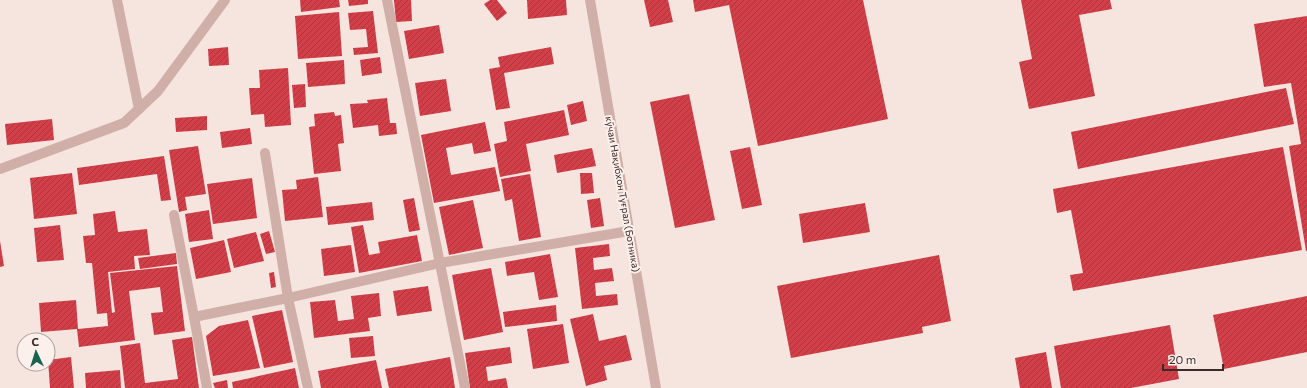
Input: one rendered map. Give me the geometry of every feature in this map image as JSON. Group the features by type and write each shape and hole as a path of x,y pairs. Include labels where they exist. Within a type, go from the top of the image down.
{"lane":[{"path":"117,0 139,109"},
{"path":"0,169 124,123 163,85 225,0"},
{"path":"387,0 464,388"},
{"name":"кӯчаи Нақибхон Туғрал (Ботника)","path":"590,0 656,388"},
{"path":"265,153 288,298 308,388"},
{"path":"174,215 207,388"},
{"path":"194,318 440,263 629,231"}],"building":[{"path":"300,0 339,0 340,7 301,12"},
{"path":"348,0 368,0 368,4 349,6"},
{"path":"394,0 411,0 412,21 396,22"},
{"path":"490,0 497,0 507,13 497,21 484,4"},
{"path":"527,0 566,0 567,15 528,19"},
{"path":"644,0 668,0 673,22 650,27"},
{"path":"693,0 863,0 888,119 758,146 729,5 695,12"},
{"path":"1021,0 1110,0 1112,9 1079,15 1095,96 1029,109 1019,62 1032,59"},
{"path":"373,11 378,53 354,55 353,48 368,47 366,29 350,30 348,13"},
{"path":"339,12 342,56 298,59 295,16"},
{"path":"1307,16 1306,251 1289,146 1301,144 1291,83 1264,87 1254,24"},
{"path":"439,25 444,53 409,59 404,31"},
{"path":"228,47 229,65 209,66 208,49"},
{"path":"551,47 554,64 504,73 510,108 496,110 489,69 500,67 498,57"},
{"path":"380,57 382,73 362,76 360,60"},
{"path":"344,60 345,84 308,87 306,63"},
{"path":"288,68 291,125 265,127 264,114 251,115 249,88 260,88 259,70"},
{"path":"446,79 451,111 420,116 415,83"},
{"path":"305,84 306,107 294,108 292,85"},
{"path":"1286,88 1294,124 1078,169 1071,132"},
{"path":"689,94 715,220 675,228 650,102"},
{"path":"387,98 390,123 396,123 397,134 379,136 378,125 353,128 350,104 368,103 367,100"},
{"path":"583,101 587,121 571,125 567,105"},
{"path":"564,110 569,135 526,144 531,171 500,177 494,144 507,141 504,122"},
{"path":"334,112 335,116 341,115 344,143 338,144 341,171 314,174 309,127 315,126 314,114"},
{"path":"207,116 207,130 176,132 175,118"},
{"path":"52,119 54,140 7,145 5,124"},
{"path":"485,122 491,151 474,154 472,143 446,148 451,175 495,167 500,191 434,203 421,135"},
{"path":"250,128 252,144 222,148 220,132"},
{"path":"198,146 206,194 185,197 187,210 179,212 169,150"},
{"path":"750,147 762,205 742,209 730,151"},
{"path":"1283,147 1302,250 1073,291 1070,275 1083,273 1071,210 1057,213 1053,189"},
{"path":"592,148 596,166 557,173 554,155"},
{"path":"164,156 171,200 161,201 157,174 79,185 77,168"},
{"path":"72,173 77,214 34,219 30,178"},
{"path":"580,173 592,173 594,193 581,194"},
{"path":"530,174 541,237 519,241 512,199 505,201 501,179"},
{"path":"318,177 323,217 285,221 282,190 297,189 296,180"},
{"path":"252,178 257,218 213,224 207,184"},
{"path":"414,198 420,230 409,232 403,200"},
{"path":"600,198 604,226 591,228 587,200"},
{"path":"473,200 483,248 449,255 439,207"},
{"path":"372,202 374,220 328,225 326,207"},
{"path":"865,203 870,232 803,243 799,214"},
{"path":"209,210 213,239 189,242 185,214"},
{"path":"115,211 118,232 147,229 150,255 134,256 135,269 108,272 112,313 115,312 110,273 177,266 185,331 154,335 151,313 163,312 160,287 129,291 135,340 79,347 77,329 41,332 39,303 76,300 78,329 108,326 107,313 97,314 92,263 86,263 83,236 95,235 93,214"},
{"path":"60,225 64,260 37,262 34,228"},
{"path":"363,225 369,255 380,253 378,242 417,235 422,261 359,273 351,227"},
{"path":"269,231 275,252 266,254 260,234"},
{"path":"256,232 264,261 234,268 227,239"},
{"path":"224,240 231,272 196,279 190,248"},
{"path":"0,241 4,266 0,267"},
{"path":"609,244 610,256 593,258 594,270 612,268 614,281 595,283 596,296 617,294 618,305 582,309 575,248"},
{"path":"351,245 355,272 324,276 321,249"},
{"path":"176,253 177,264 140,269 138,258"},
{"path":"550,254 558,297 539,300 534,272 507,276 505,262"},
{"path":"939,255 951,321 922,327 923,333 791,358 777,286"},
{"path":"491,268 503,332 464,340 452,275"},
{"path":"274,272 276,287 271,288 269,273"},
{"path":"428,286 432,311 397,316 393,291"},
{"path":"379,293 381,316 368,318 370,331 314,338 310,302 335,300 338,321 354,319 351,296"},
{"path":"1307,296 1307,352 1224,369 1213,315"},
{"path":"556,305 557,321 505,327 503,312"},
{"path":"282,310 293,362 264,368 252,316"},
{"path":"593,314 599,341 626,335 632,360 604,366 607,380 586,386 570,319"},
{"path":"248,320 260,368 213,376 206,336 219,326"},
{"path":"563,324 569,363 533,369 527,329"},
{"path":"1170,325 1179,379 1131,388 1061,388 1054,346"},
{"path":"373,336 375,356 351,358 349,338"},
{"path":"192,337 199,388 125,388 120,346 140,343 145,383 178,379 172,340"},
{"path":"510,347 512,363 486,367 488,381 506,378 508,388 470,388 465,353"},
{"path":"1046,352 1052,388 1020,388 1015,358"},
{"path":"71,357 74,388 50,388 49,372 56,372 56,359"},
{"path":"450,357 455,388 389,388 385,369"},
{"path":"376,360 382,388 321,388 318,371"},
{"path":"295,368 299,388 233,388 232,382"},
{"path":"120,370 121,388 86,388 85,373"},
{"path":"227,380 228,388 215,388 213,383"}]}
